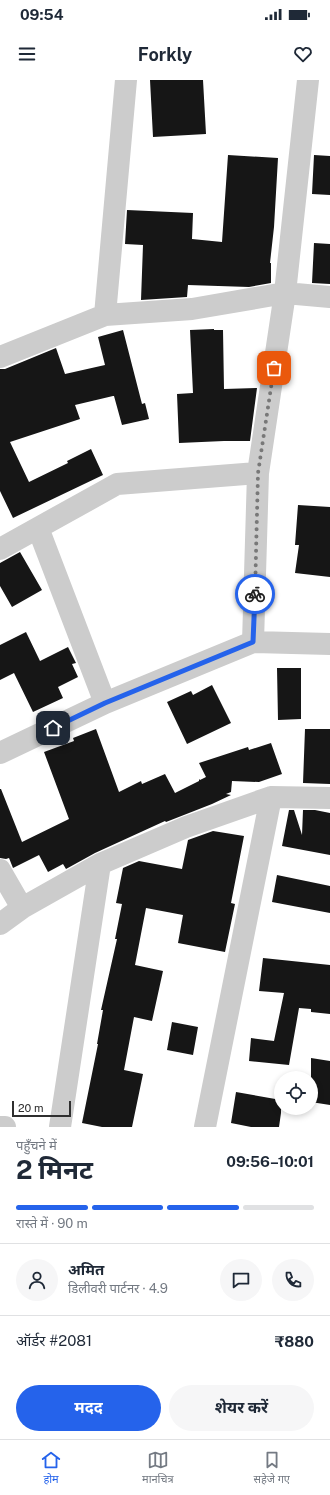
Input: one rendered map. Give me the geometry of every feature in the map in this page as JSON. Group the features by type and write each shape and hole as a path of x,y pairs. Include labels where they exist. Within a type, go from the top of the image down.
{"street":[{"path":"105,315 126,80"},
{"path":"253,642 258,473 285,294 308,80"},
{"path":"0,357 105,315 192,309 285,294 330,297"},
{"path":"0,549 117,484 258,473"},
{"path":"38,528 105,703"},
{"path":"0,753 105,703 253,642 330,644"},
{"path":"205,1127 271,797"},
{"path":"0,924 22,908 100,864 186,827 271,797 330,798"},
{"path":"60,1127 100,864"},
{"path":"0,870 22,908"},
{"path":"0,1127 5,1127"}],"building":[{"path":"150,80 203,80 206,134 153,137"},
{"path":"228,155 278,158 274,227 270,263 271,283 249,287 188,285 187,297 141,300 143,245 125,244 127,210 193,213 192,239 222,242"},
{"path":"314,155 330,156 330,195 312,194"},
{"path":"314,243 330,244 330,284 312,283"},
{"path":"123,330 142,404 145,403 149,419 122,425 113,396 75,405 80,419 10,442 29,482 68,463 67,461 91,449 103,475 13,518 0,491 0,369 5,369 56,348 65,374 105,365 98,337"},
{"path":"190,330 223,330 224,389 257,388 250,441 179,443 177,394 193,393"},
{"path":"298,505 330,507 330,577 295,573 299,545 295,545"},
{"path":"20,552 42,590 12,607 0,586 0,563"},
{"path":"26,632 40,661 68,647 76,663 72,664 78,677 58,687 63,698 33,712 14,673 0,680 0,645"},
{"path":"277,668 301,668 301,719 278,720"},
{"path":"212,685 231,723 187,744 167,702 191,691 193,695"},
{"path":"96,729 119,792 141,781 142,784 165,774 175,793 199,781 199,779 200,780 206,777 199,763 248,747 249,750 271,743 282,774 259,782 232,781 231,792 226,794 231,795 212,804 166,822 165,821 95,853 66,869 63,864 48,872 39,855 13,868 9,858 0,858 0,789 22,842 69,819 44,752 74,741 73,738"},
{"path":"305,729 330,729 330,784 303,783"},
{"path":"289,810 294,810 302,835 303,810 315,810 330,813 330,855 282,846"},
{"path":"213,831 244,836 231,903 235,904 225,952 178,943 183,915 146,908 135,965 163,971 152,1021 134,1017 124,1070 143,1074 132,1127 102,1127 82,1123 98,1044 103,1010 101,1010 117,939 115,939 122,904 116,903 123,868 139,861 182,869 188,840"},
{"path":"277,875 330,886 330,913 272,902"},
{"path":"263,958 330,965 330,1014 311,1012 311,1009 299,1008 289,1065 249,1061 251,1038 274,1041 284,993 259,991"},
{"path":"172,1022 198,1027 193,1055 167,1050"},
{"path":"311,1058 330,1061 330,1105 318,1103 318,1071 311,1071"},
{"path":"236,1092 274,1099 274,1115 281,1115 279,1127 251,1127 231,1123"}],"way so far":[{"path":"255,594 258,473 274,368"}],"route":[{"path":"53,728 105,703 253,642 255,594"}]}
